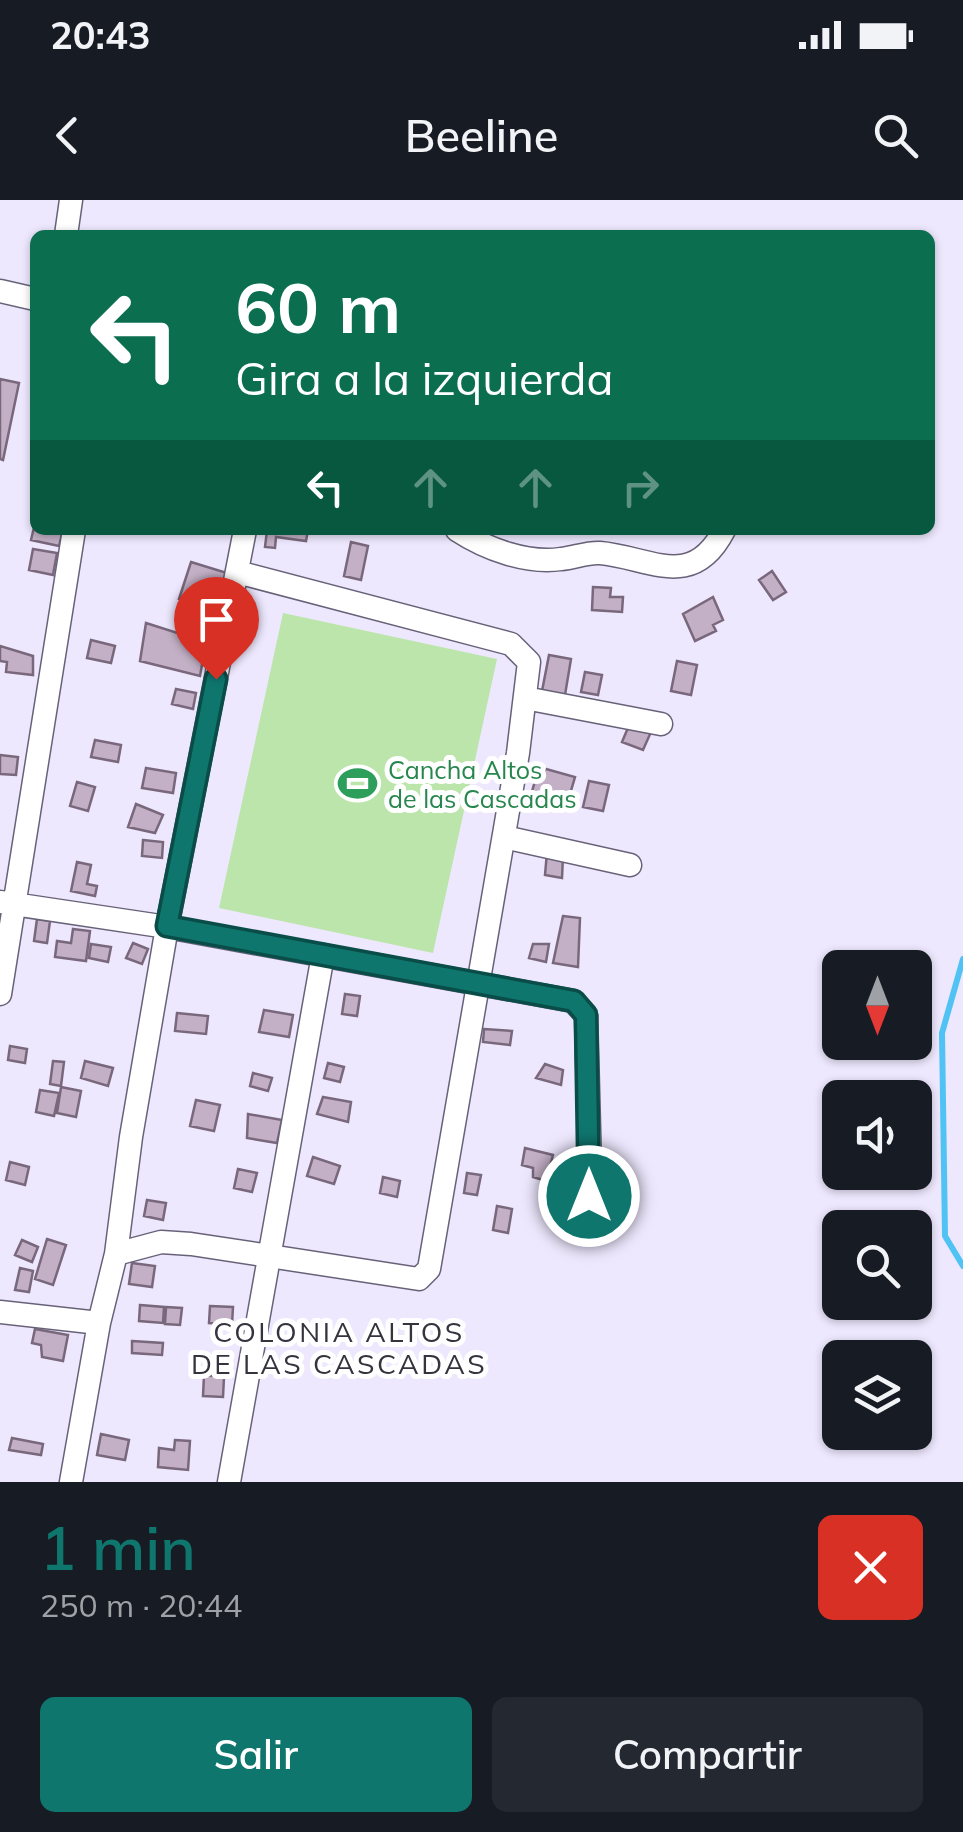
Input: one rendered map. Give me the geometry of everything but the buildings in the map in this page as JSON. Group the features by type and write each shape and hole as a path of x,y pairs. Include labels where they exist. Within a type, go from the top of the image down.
{"street":[{"path":"67,230 72,200"},
{"path":"0,291 30,298"},
{"path":"0,994 8,903 73,535"},
{"path":"71,1482 99,1323 116,1254 130,1137 167,926 243,535"},
{"path":"468,535 523,559 559,560 594,552 660,568 693,563 716,547 722,535"},
{"path":"116,1254 161,1242 419,1279 430,1269 504,836 529,662 511,644 236,572"},
{"path":"525,698 660,724"},
{"path":"504,836 630,865"},
{"path":"8,903 167,926 574,1001 586,1015 588,1226"},
{"path":"228,1482 323,955"},
{"path":"0,1312 99,1323"}],"green space":[{"name":"Cancha Altos de las Cascadas","path":"283,613 497,659 433,953 219,908"}],"waterway":[{"path":"963,959 942,1033 945,1236 963,1266"}],"place":[{"name":"Cancha Altos de las Cascadas","path":"358,783"}],"district":[{"name":"COLONIA ALTOS DE LAS CASCADAS","path":"339,1347"}],"route":[{"path":"216,679 167,926 574,1001 586,1015 589,1196"}]}
